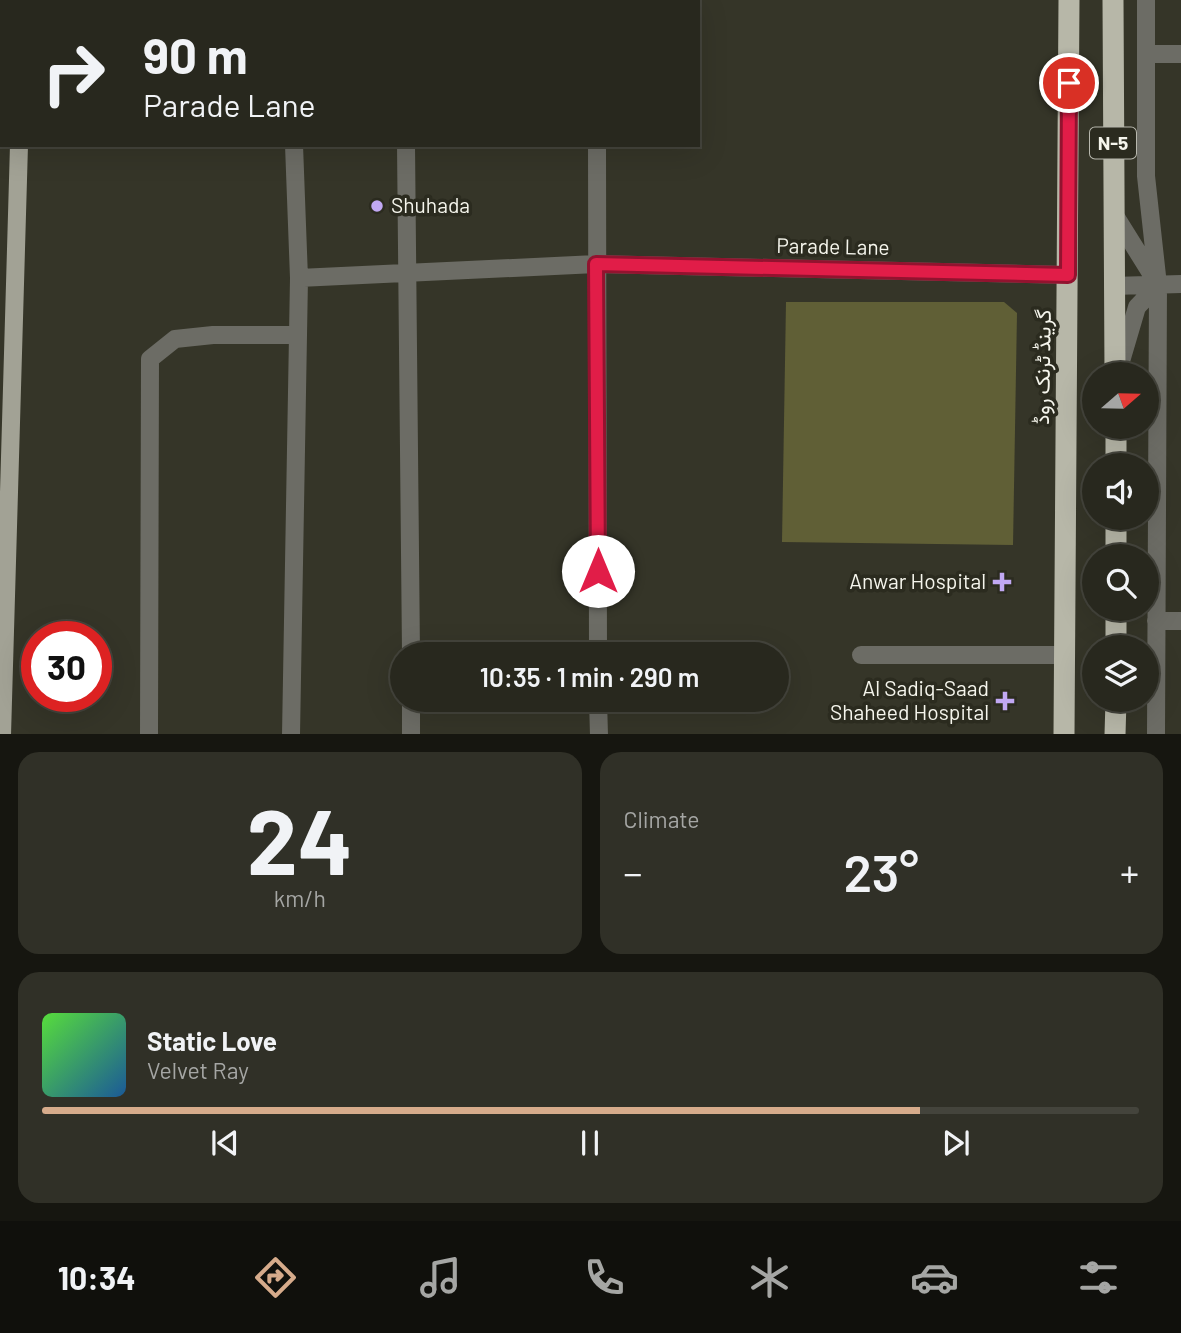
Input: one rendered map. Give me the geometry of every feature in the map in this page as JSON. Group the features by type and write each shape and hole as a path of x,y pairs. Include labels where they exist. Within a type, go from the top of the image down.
{"highway":[{"name":"گرینڈ ٹرنک روڈ","path":"1064,734 1069,0"},
{"name":"N-5","path":"1113,0 1116,362"},
{"path":"1115,712 1115,734"}],"main road":[{"path":"2,734 19,147"}],"street":[{"path":"1146,0 1146,176 1158,285 1156,544"},
{"path":"1147,54 1181,54"},
{"path":"291,734 299,278 294,147"},
{"path":"406,147 411,642"},
{"path":"597,147 598,642"},
{"path":"1113,211 1158,285"},
{"name":"Parade Lane","path":"299,278 596,264 1068,275"},
{"path":"1113,286 1181,284"},
{"path":"1120,362 1137,307 1158,285"},
{"path":"149,734 150,359 175,339 213,335 298,335"},
{"path":"1156,621 1156,734"},
{"path":"1159,621 1181,621"},
{"path":"861,655 1065,655"},
{"path":"411,712 411,734"},
{"path":"598,712 598,734"}],"shaded area":[{"path":"786,302 1004,302 1017,313 1013,545 782,542"}],"place":[{"name":"Shuhada","path":"377,206"},
{"name":"Anwar Hospital","path":"1002,582"},
{"name":"Al Sadiq-Saad Shaheed Hospital","path":"1005,701"}],"route":[{"path":"598,571 596,264 1068,275 1069,83"}]}
